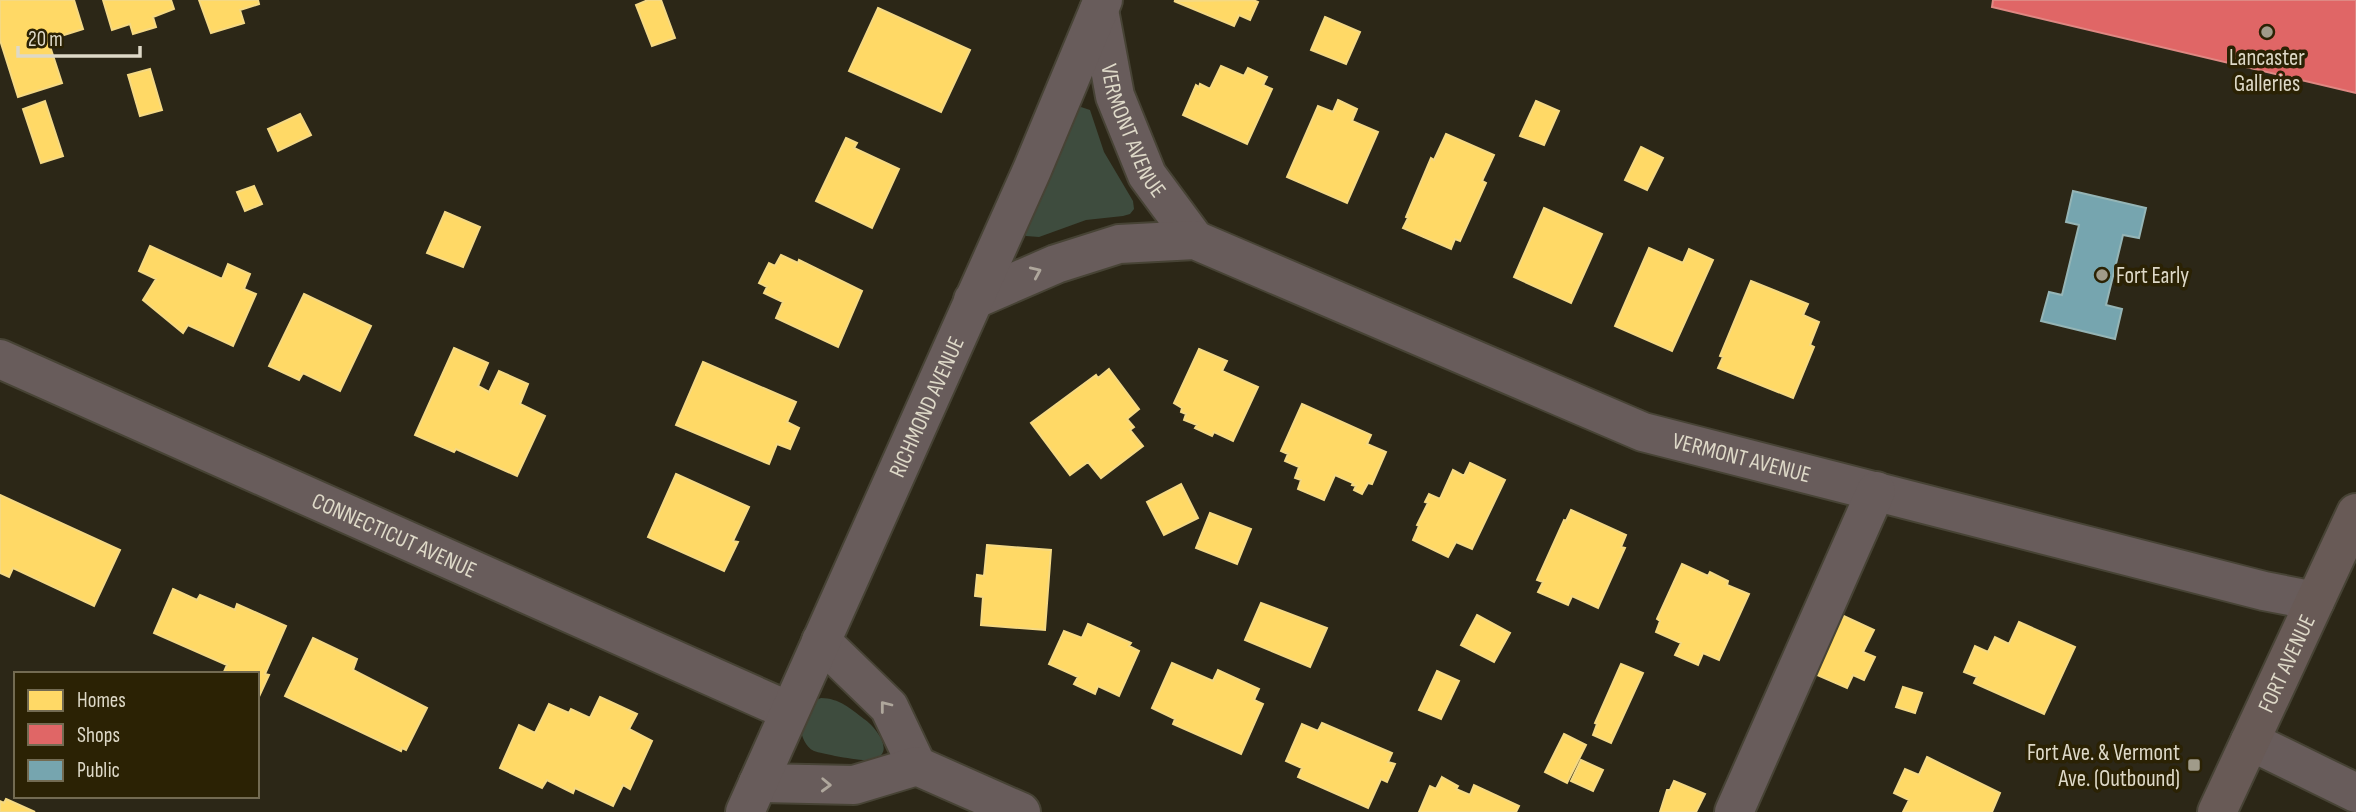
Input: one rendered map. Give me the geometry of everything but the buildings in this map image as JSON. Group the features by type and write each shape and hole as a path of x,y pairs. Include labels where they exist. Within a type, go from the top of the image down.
{"main road":[{"name":"FORT AVENUE","path":"2217,812 2356,513"}],"street":[{"name":"VERMONT AVENUE","path":"1101,5 1115,96 1147,175 1195,240"},
{"name":"RICHMOND AVENUE","path":"752,797 1032,170 1101,5"},
{"name":"VERMONT AVENUE","path":"973,300 1056,264 1119,244 1195,240 1643,432 2264,591 2315,601"},
{"name":"CONNECTICUT AVENUE","path":"0,359 789,710"},
{"path":"1734,812 1876,491"},
{"path":"821,641 889,707 917,766"},
{"path":"2250,741 2356,793"},
{"path":"752,797 854,785 917,766 1021,812"}],"green space":[{"path":"1078,106 1090,110 1104,152 1133,201 1134,209 1130,214 1086,220 1039,237 1026,236 1022,231"},
{"path":"821,698 844,705 869,723 884,746 879,757 872,760 853,759 814,751 808,747 800,728 814,701"}],"place":[{"name":"Lancaster Galleries","path":"2267,32"},
{"name":"Fort Early","path":"2102,275"},
{"name":"Fort Ave. & Vermont Ave. (Outbound)","path":"2194,765"}]}
